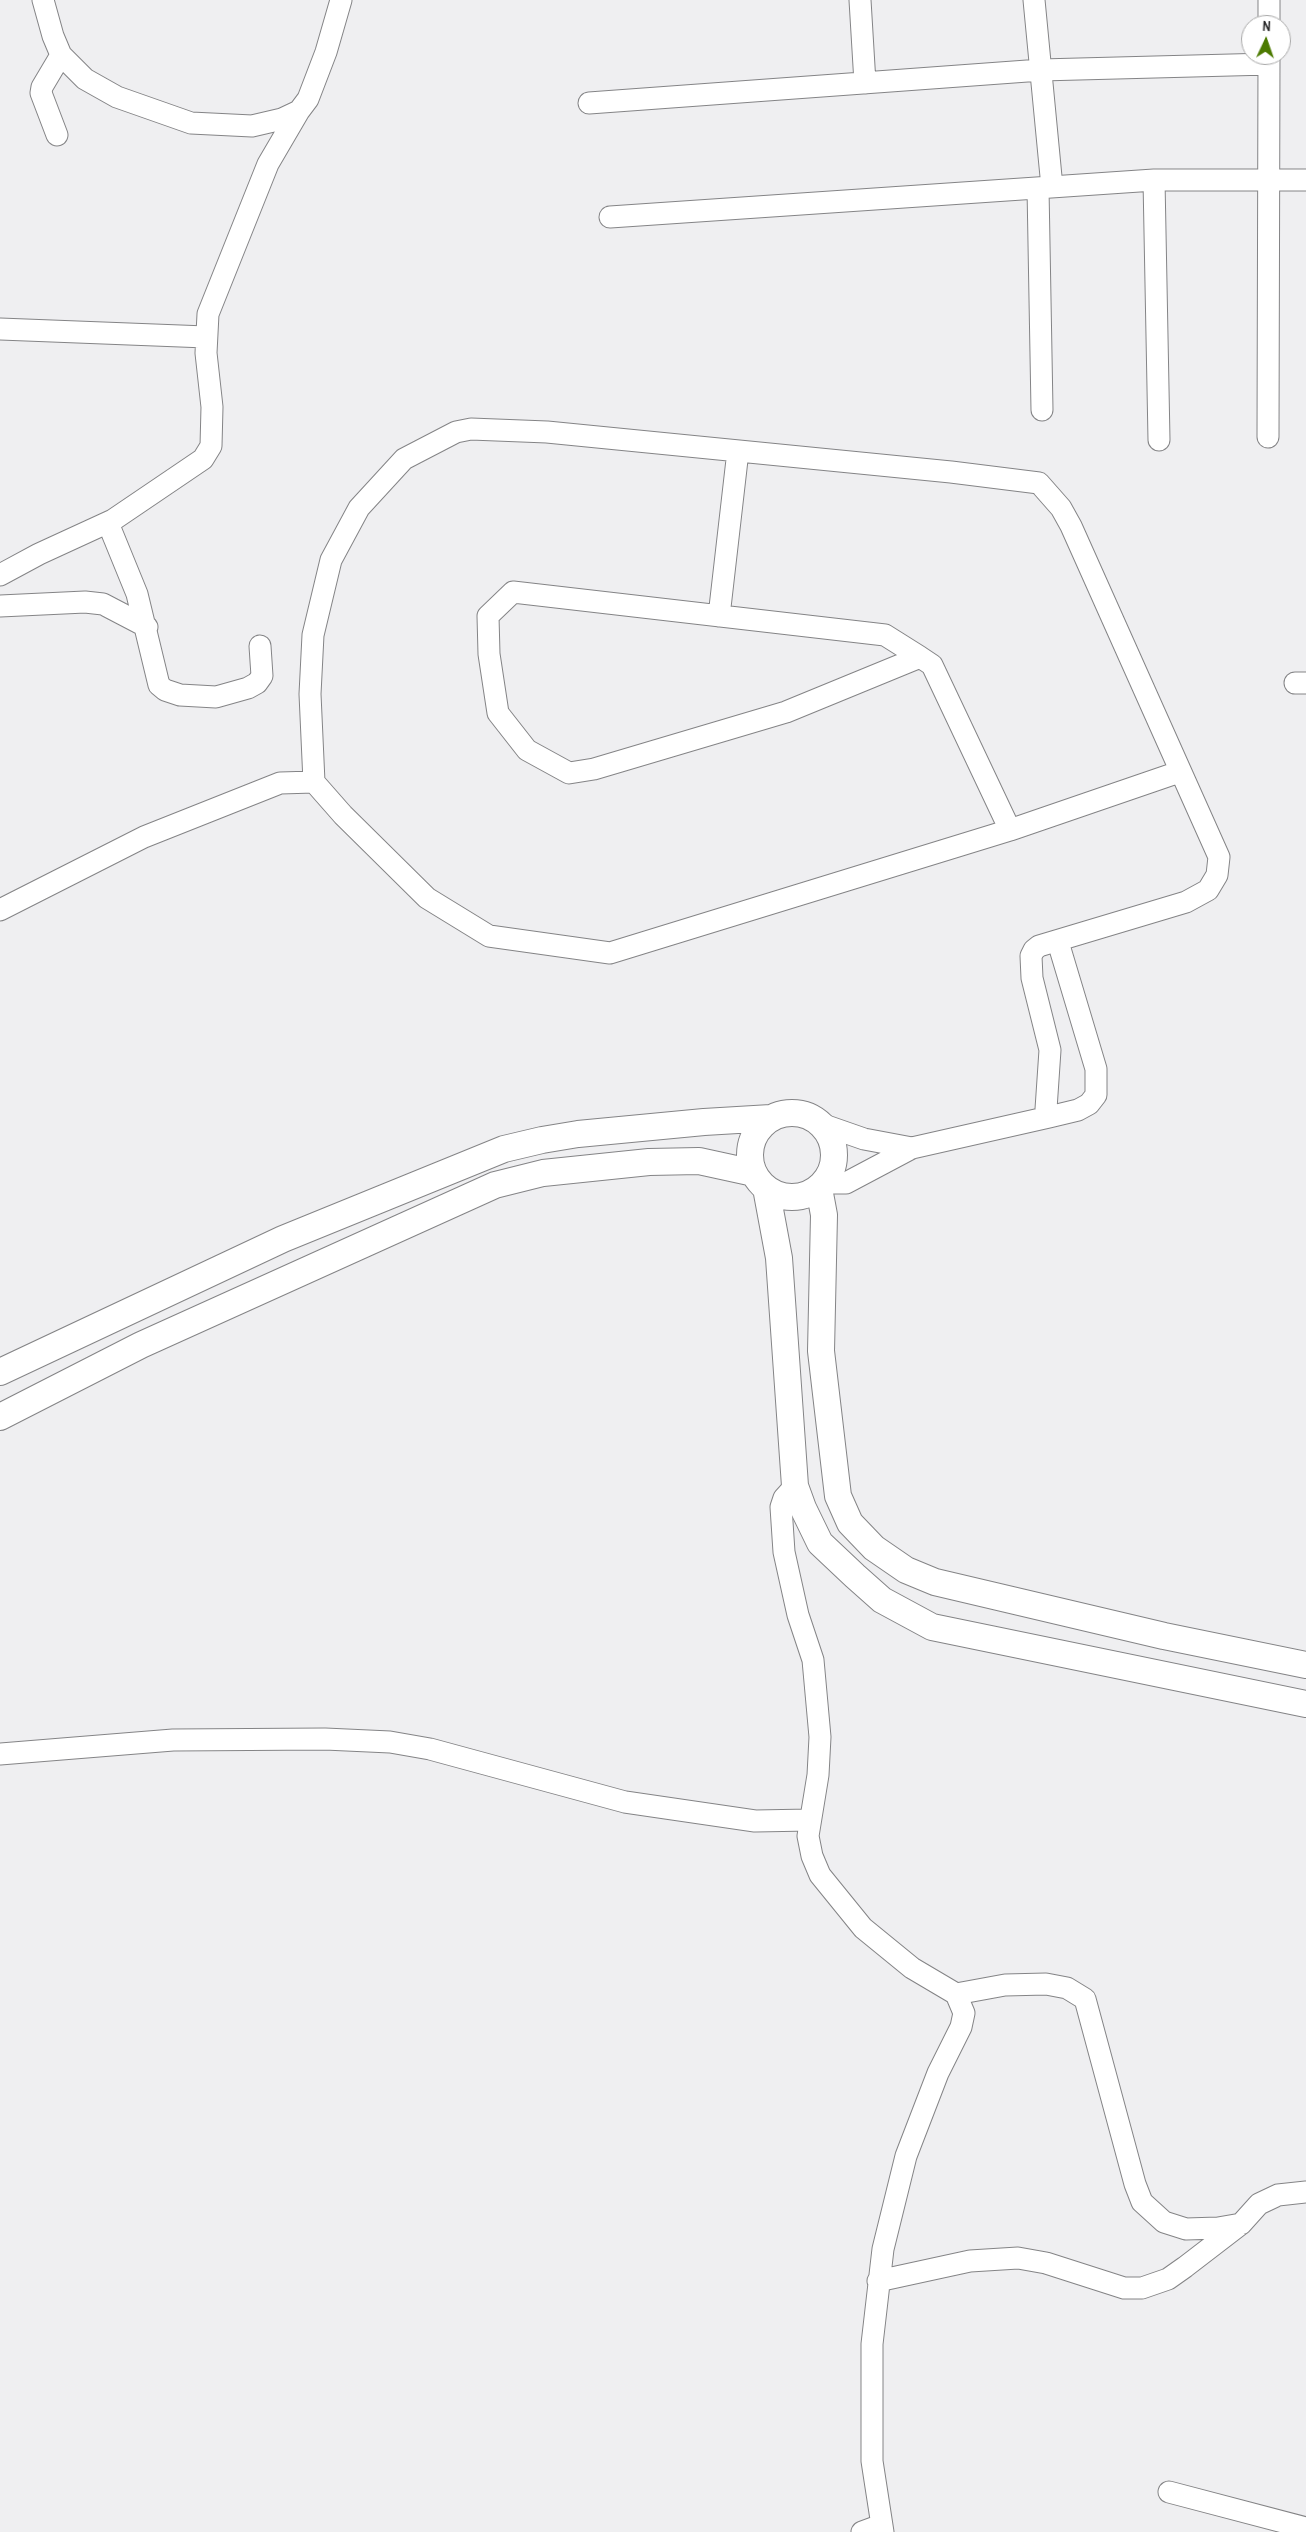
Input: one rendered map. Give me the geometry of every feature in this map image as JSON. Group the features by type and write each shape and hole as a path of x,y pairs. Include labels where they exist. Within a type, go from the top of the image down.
{"street":[{"path":"43,0 53,36 61,55 85,79 117,97 191,124 252,126 282,119 299,111"},
{"path":"0,575 39,554 108,523 203,459 211,446 212,407 206,353 208,314 268,164 308,99 341,0"},
{"path":"860,0 865,83"},
{"path":"1034,0 1041,70 1045,188 1042,410"},
{"path":"1269,0 1269,15"},
{"path":"57,135 41,94 42,87 61,55"},
{"path":"589,103 1041,70 1241,61"},
{"path":"1268,437 1269,65"},
{"path":"1154,180 1159,440"},
{"path":"610,217 1154,180 1306,180"},
{"path":"0,329 206,337"},
{"path":"1049,1117 1046,1100 1050,1073 1050,1050 1030,968 1031,956 1034,950 1150,915 1186,902 1208,890 1217,875 1219,857 1179,772 1071,526 1061,508 1040,483 547,432 471,430 456,432 404,459 358,508 331,560 313,635 310,694 314,782 343,815 426,898 489,936 610,953 1010,830 1179,772"},
{"path":"720,616 738,451"},
{"path":"108,523 137,594 159,685 180,695 216,697 256,684 262,676 263,670 260,646"},
{"path":"920,657 786,712 594,769 569,773 526,750 498,713 489,654 488,616 513,592 885,635 920,657 932,665 1010,830"},
{"path":"0,606 85,602 103,604 146,626"},
{"path":"0,910 144,837 280,783 314,782"},
{"path":"822,1185 846,1183 912,1148 1078,1110 1089,1104 1096,1095 1098,1084 1096,1069 1058,942"},
{"path":"0,1372 282,1240 504,1149 578,1134 704,1122 771,1118 797,1113 810,1116 821,1124 864,1139 912,1148"},
{"path":"771,1118 756,1133 752,1142 750,1158 760,1181 779,1258 794,1486 820,1543 882,1600 932,1627 1306,1704"},
{"path":"0,1417 141,1345 495,1185 543,1173 649,1162 699,1161 760,1181 787,1197 809,1194 822,1185 832,1169 835,1153 830,1137 821,1124"},
{"path":"822,1185 824,1215 822,1352 838,1496 850,1523 874,1548 906,1570 935,1582 1164,1636 1306,1665"},
{"path":"794,1486 784,1498 780,1507 784,1552 798,1615 813,1660 820,1737 818,1774 808,1836 812,1856 820,1875 863,1928 912,1968 956,1994 964,2013 961,2027 938,2073 906,2156 885,2240 878,2281 872,2344 872,2461 876,2530"},
{"path":"0,1754 173,1740 325,1739 390,1742 430,1749 625,1802 755,1821 810,1820"},
{"path":"956,1994 1005,1985 1046,1984 1066,1988 1085,1999 1135,2184 1142,2202 1164,2222 1186,2228 1218,2228 1241,2224"},
{"path":"878,2281 970,2261 1018,2258 1046,2263 1124,2288 1142,2288 1168,2279 1241,2224 1259,2204 1278,2195 1306,2192"},
{"path":"1169,2492 1306,2528"}]}
